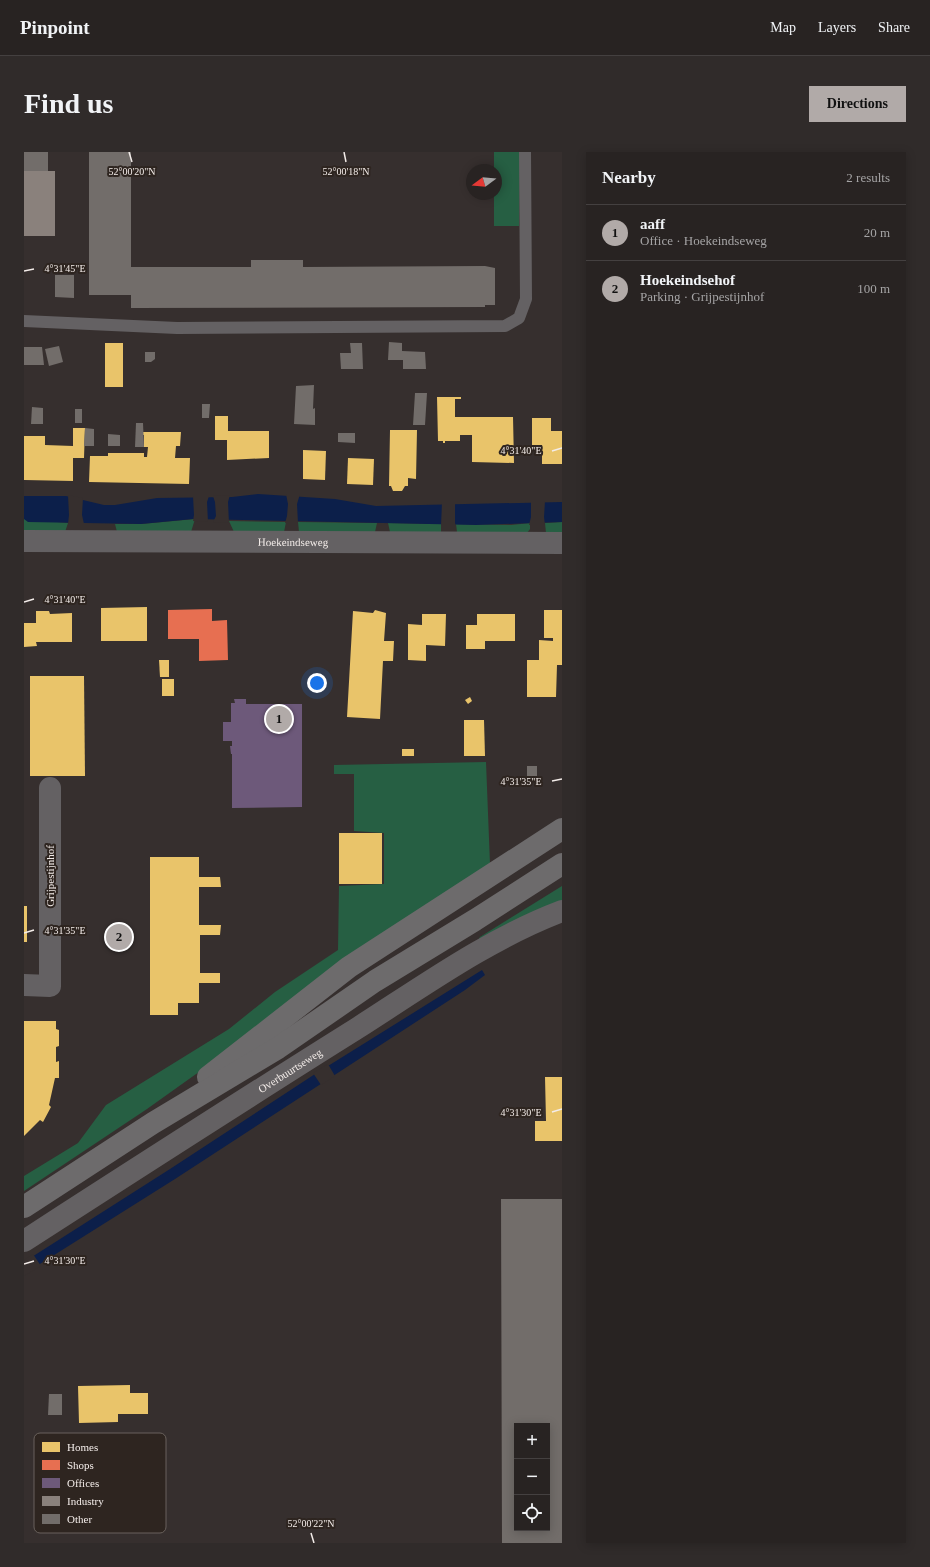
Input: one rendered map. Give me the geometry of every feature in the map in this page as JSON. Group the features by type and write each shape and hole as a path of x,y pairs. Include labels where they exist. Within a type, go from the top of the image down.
{"main road":[{"path":"153,1123 228,1061 349,967 562,829"},
{"path":"24,1207 153,1123 278,1048 375,981 475,920 562,864"}],"street":[{"name":"Hoekeindseweg","path":"24,541 562,543"},
{"name":"Grijpestijnhof","path":"24,985 50,986 50,788"},
{"name":"Overbuurtseweg","path":"24,1241 183,1138 475,954 531,923 562,912"}],"lane":[{"path":"24,321 177,328 505,326 519,318 526,299 525,152"}],"green space":[{"path":"494,152 520,152 519,226 494,226 494,200 502,200 502,164 494,164"},
{"path":"24,519 68,523 65,532 24,532"},
{"path":"195,519 191,532 117,532 115,524 141,524"},
{"path":"229,521 286,522 284,532 234,532"},
{"path":"298,522 377,523 375,532 299,532"},
{"path":"562,522 562,532 546,533 545,523"},
{"path":"388,523 441,524 441,532 390,532"},
{"path":"530,523 530,529 527,533 457,532 456,524 511,525"},
{"path":"486,762 490,864 147,1109 24,1191 24,1176 78,1143 106,1105 229,1029 275,992 338,950 339,886 384,884 384,833 354,831 354,774 334,774 334,765"},
{"path":"562,886 562,901 474,947 480,937"}],"water":[{"path":"258,494 335,499 376,506 562,502 562,522 476,525 193,519 141,524 28,522 24,519 24,496 66,496 104,505 115,505 157,498 232,497"},
{"path":"482,970 485,975 465,990 175,1179 24,1274 24,1262 312,1076"}],"pier":[{"path":"286,494 300,494 297,504 298,523 285,523 288,504"},
{"path":"68,495 83,498 82,515 84,524 68,524"},
{"path":"230,495 228,502 229,523 213,522 216,516 213,496"},
{"path":"193,496 209,496 207,502 208,522 193,521"},
{"path":"531,501 545,501 545,525 529,525 531,517"},
{"path":"442,502 455,502 456,526 441,526"},
{"path":"328,1064 335,1076 321,1085 313,1073"},
{"path":"33,1254 41,1266 24,1276 24,1260"}],"building: Homes":[{"path":"105,343 123,343 123,387 105,387"},
{"path":"437,397 461,397 461,399 455,399 455,417 513,417 514,463 472,462 472,435 460,435 460,441 445,441 445,443 443,443 443,441 438,441"},
{"path":"215,416 228,416 228,431 269,431 269,458 227,460 227,440 215,440"},
{"path":"532,418 551,418 551,431 562,431 562,464 542,464 542,445 532,445"},
{"path":"73,428 85,428 84,458 73,458 73,481 24,480 24,436 45,436 45,445 73,446"},
{"path":"390,430 417,430 416,479 408,478 408,486 405,486 402,491 393,491 391,486 389,486"},
{"path":"143,432 181,432 180,446 176,446 175,458 190,458 189,484 89,482 90,456 108,456 108,453 144,453 144,457 147,457 148,447 144,447"},
{"path":"303,450 326,451 325,480 303,479"},
{"path":"348,458 374,459 373,485 347,484"},
{"path":"147,607 147,641 101,641 101,608"},
{"path":"375,610 386,613 384,641 394,641 393,661 383,661 380,719 347,717 353,611 373,613"},
{"path":"544,610 562,610 562,665 557,665 556,697 527,697 527,660 539,660 539,640 553,641 553,638 544,638"},
{"path":"36,611 49,611 50,614 72,613 72,642 36,642 37,646 24,647 24,623 36,623"},
{"path":"422,614 446,614 445,646 426,645 426,661 408,660 408,624 422,625"},
{"path":"477,614 515,614 515,641 485,641 485,649 466,649 466,625 477,625"},
{"path":"159,660 169,660 169,677 160,677"},
{"path":"30,676 84,676 85,776 30,776"},
{"path":"162,679 174,679 174,696 162,696"},
{"path":"470,697 472,701 468,704 465,700"},
{"path":"464,720 484,720 485,756 464,756"},
{"path":"402,749 414,749 414,756 402,756"},
{"path":"339,833 382,833 382,884 339,884"},
{"path":"150,857 199,857 199,877 220,877 221,887 199,887 199,925 221,925 220,935 200,935 200,973 220,973 220,983 199,983 199,1003 178,1003 178,1015 150,1015"},
{"path":"24,906 27,906 27,942 24,942"},
{"path":"24,1021 56,1021 56,1029 59,1030 59,1046 56,1047 56,1062 59,1061 59,1078 55,1078 49,1105 51,1107 43,1122 40,1120 24,1136"},
{"path":"545,1077 562,1077 562,1141 535,1141 535,1121 546,1121"},
{"path":"130,1385 130,1393 148,1393 148,1414 118,1414 118,1422 79,1423 78,1386"}],"building: Shops":[{"path":"212,609 212,621 227,620 228,660 199,661 199,639 168,639 168,610"}],"building: Offices":[{"path":"234,699 246,699 246,704 302,704 302,807 232,808 232,754 230,746 232,746 232,741 223,741 223,722 231,722 231,703 235,703"}],"building: Industry":[{"path":"24,171 55,171 55,236 24,236"}],"building: Other":[{"path":"24,152 48,152 48,171 24,171"},
{"path":"89,152 131,152 131,267 251,267 251,260 303,260 303,267 485,266 495,268 495,305 485,305 485,307 131,308 131,295 89,295"},
{"path":"55,275 74,275 74,298 55,297"},
{"path":"389,342 402,343 402,351 425,352 426,369 403,369 403,360 388,360"},
{"path":"350,343 362,343 363,369 341,369 340,353 351,353"},
{"path":"59,346 63,362 49,366 45,349"},
{"path":"24,347 42,347 44,365 24,365"},
{"path":"145,352 155,352 155,359 151,362 145,362"},
{"path":"314,385 313,409 315,408 315,425 294,424 296,386"},
{"path":"415,393 427,393 425,425 413,425"},
{"path":"202,404 210,404 209,418 202,418"},
{"path":"32,407 43,408 43,424 31,424"},
{"path":"75,409 82,409 82,423 75,423"},
{"path":"136,423 143,423 144,447 135,447"},
{"path":"85,428 94,429 94,446 84,446"},
{"path":"338,433 355,433 355,443 338,442"},
{"path":"108,434 120,435 120,446 108,446"},
{"path":"527,766 537,766 537,779 527,779"},
{"path":"501,1199 562,1199 562,1543 502,1543"},
{"path":"49,1394 62,1394 62,1415 48,1415"}],"place":[{"name":"aaff","path":"279,719"},
{"name":"Hoekeindsehof","path":"119,937"}]}
